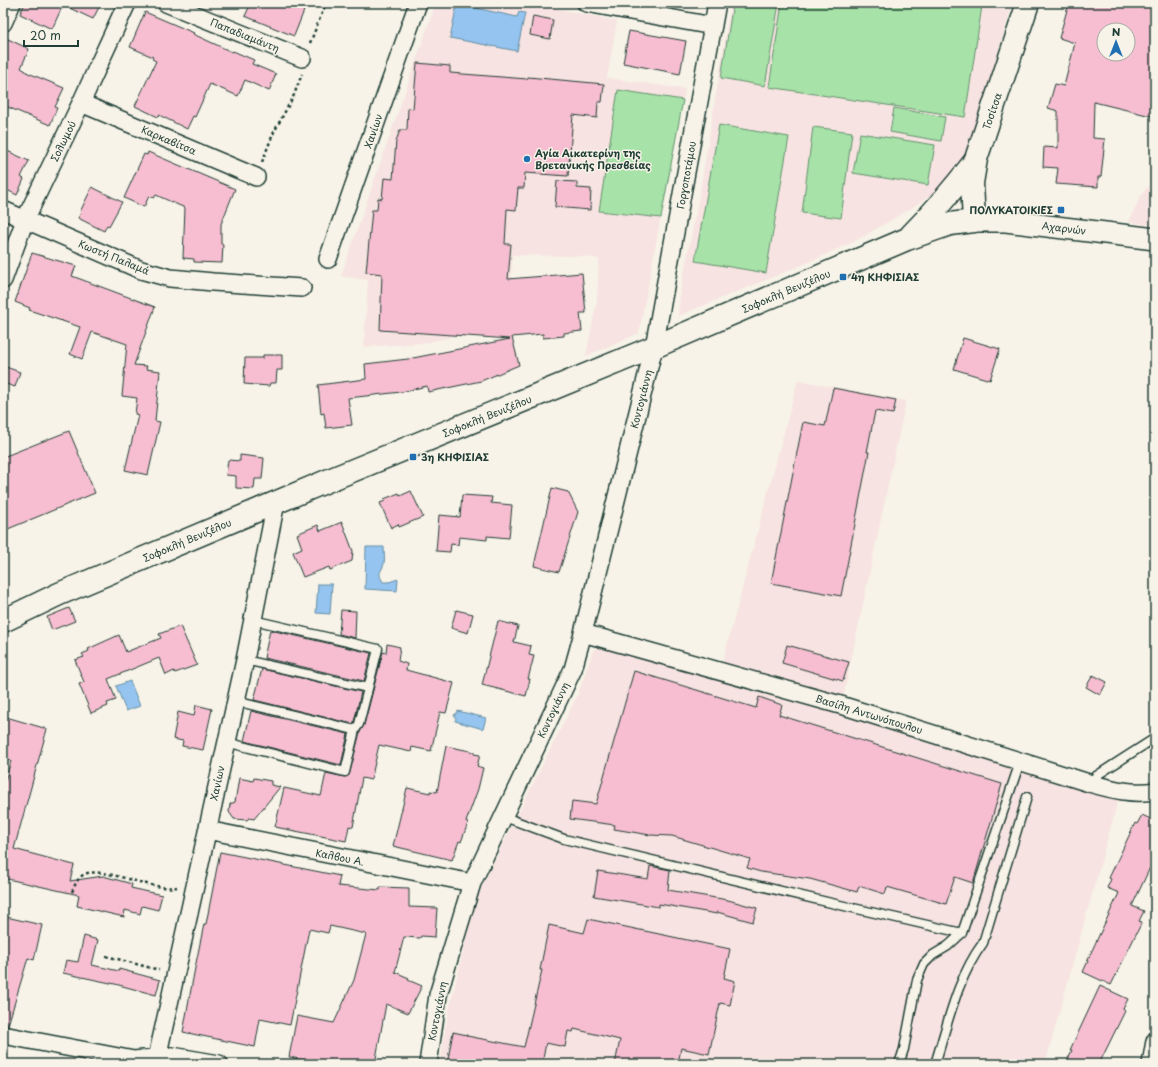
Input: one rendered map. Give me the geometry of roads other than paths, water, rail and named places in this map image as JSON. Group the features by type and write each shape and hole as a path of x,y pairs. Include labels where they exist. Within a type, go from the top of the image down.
{"main road":[{"name":"Τοσίτσα","path":"974,221 972,182 976,159 1028,3"},
{"path":"907,239 937,208 976,159"},
{"name":"Σοφοκλή Βενιζέλου","path":"3,621 59,594 276,502 654,348 907,239 950,224 974,221"}],"street":[{"path":"3,23 12,3"},
{"name":"Σολωμού","path":"3,280 24,220 81,103 127,3"},
{"name":"Παπαδιαμάντη","path":"166,3 302,58"},
{"name":"Χανίων","path":"328,259 418,3"},
{"path":"586,3 713,26"},
{"name":"Γοργοποτάμου","path":"654,348 717,3"},
{"name":"Καρκαβίτσα","path":"81,103 256,177"},
{"name":"Κωστή Παλαμά","path":"3,210 141,270 170,278 302,288"},
{"name":"Αχαρνών","path":"974,221 1006,221 1155,239"},
{"name":"Κοντογιάννη","path":"428,1064 438,995 472,883 502,816 573,669 654,348"},
{"name":"Χανίων","path":"156,1061 236,701 276,502"},
{"name":"Βασίλη Αντωνόπουλου","path":"583,633 844,706 1117,791 1134,793 1155,791"},
{"name":"Καλβου Α.","path":"207,830 472,883"},
{"path":"3,1035 134,1060 156,1061 172,1056 219,1064"},
{"path":"1152,1064 1155,1041"}],"lane":[{"path":"226,742 345,772 378,649 253,620"},
{"path":"244,660 368,688"},
{"path":"236,701 356,730"},
{"path":"1089,783 1096,776 1155,738"},
{"path":"899,1064 904,1049 917,980 924,964 933,955 948,946 962,933 1020,762"},
{"path":"935,1064 961,982 974,956 983,943 1027,797"},
{"path":"502,816 564,839 962,933"}],"water":[{"path":"457,4 517,17 519,12 525,13 517,51 450,38"},
{"path":"366,547 384,547 384,562 380,576 383,582 398,579 397,591 365,589"},
{"path":"318,584 332,584 330,614 316,613"},
{"path":"130,681 140,706 126,711 116,686"},
{"path":"458,711 486,718 483,729 455,721 456,719 454,715"}],"place":[{"name":"Αγία Αικατερίνη της Βρετανικής Πρεσβείας","path":"527,159"},
{"name":"ΠΟΛΥΚΑΤΟΙΚΙΕΣ","path":"1061,210"},
{"name":"4η ΚΗΦΙΣΙΑΣ","path":"843,277"},
{"name":"3η ΚΗΦΙΣΙΑΣ","path":"413,457"}]}
